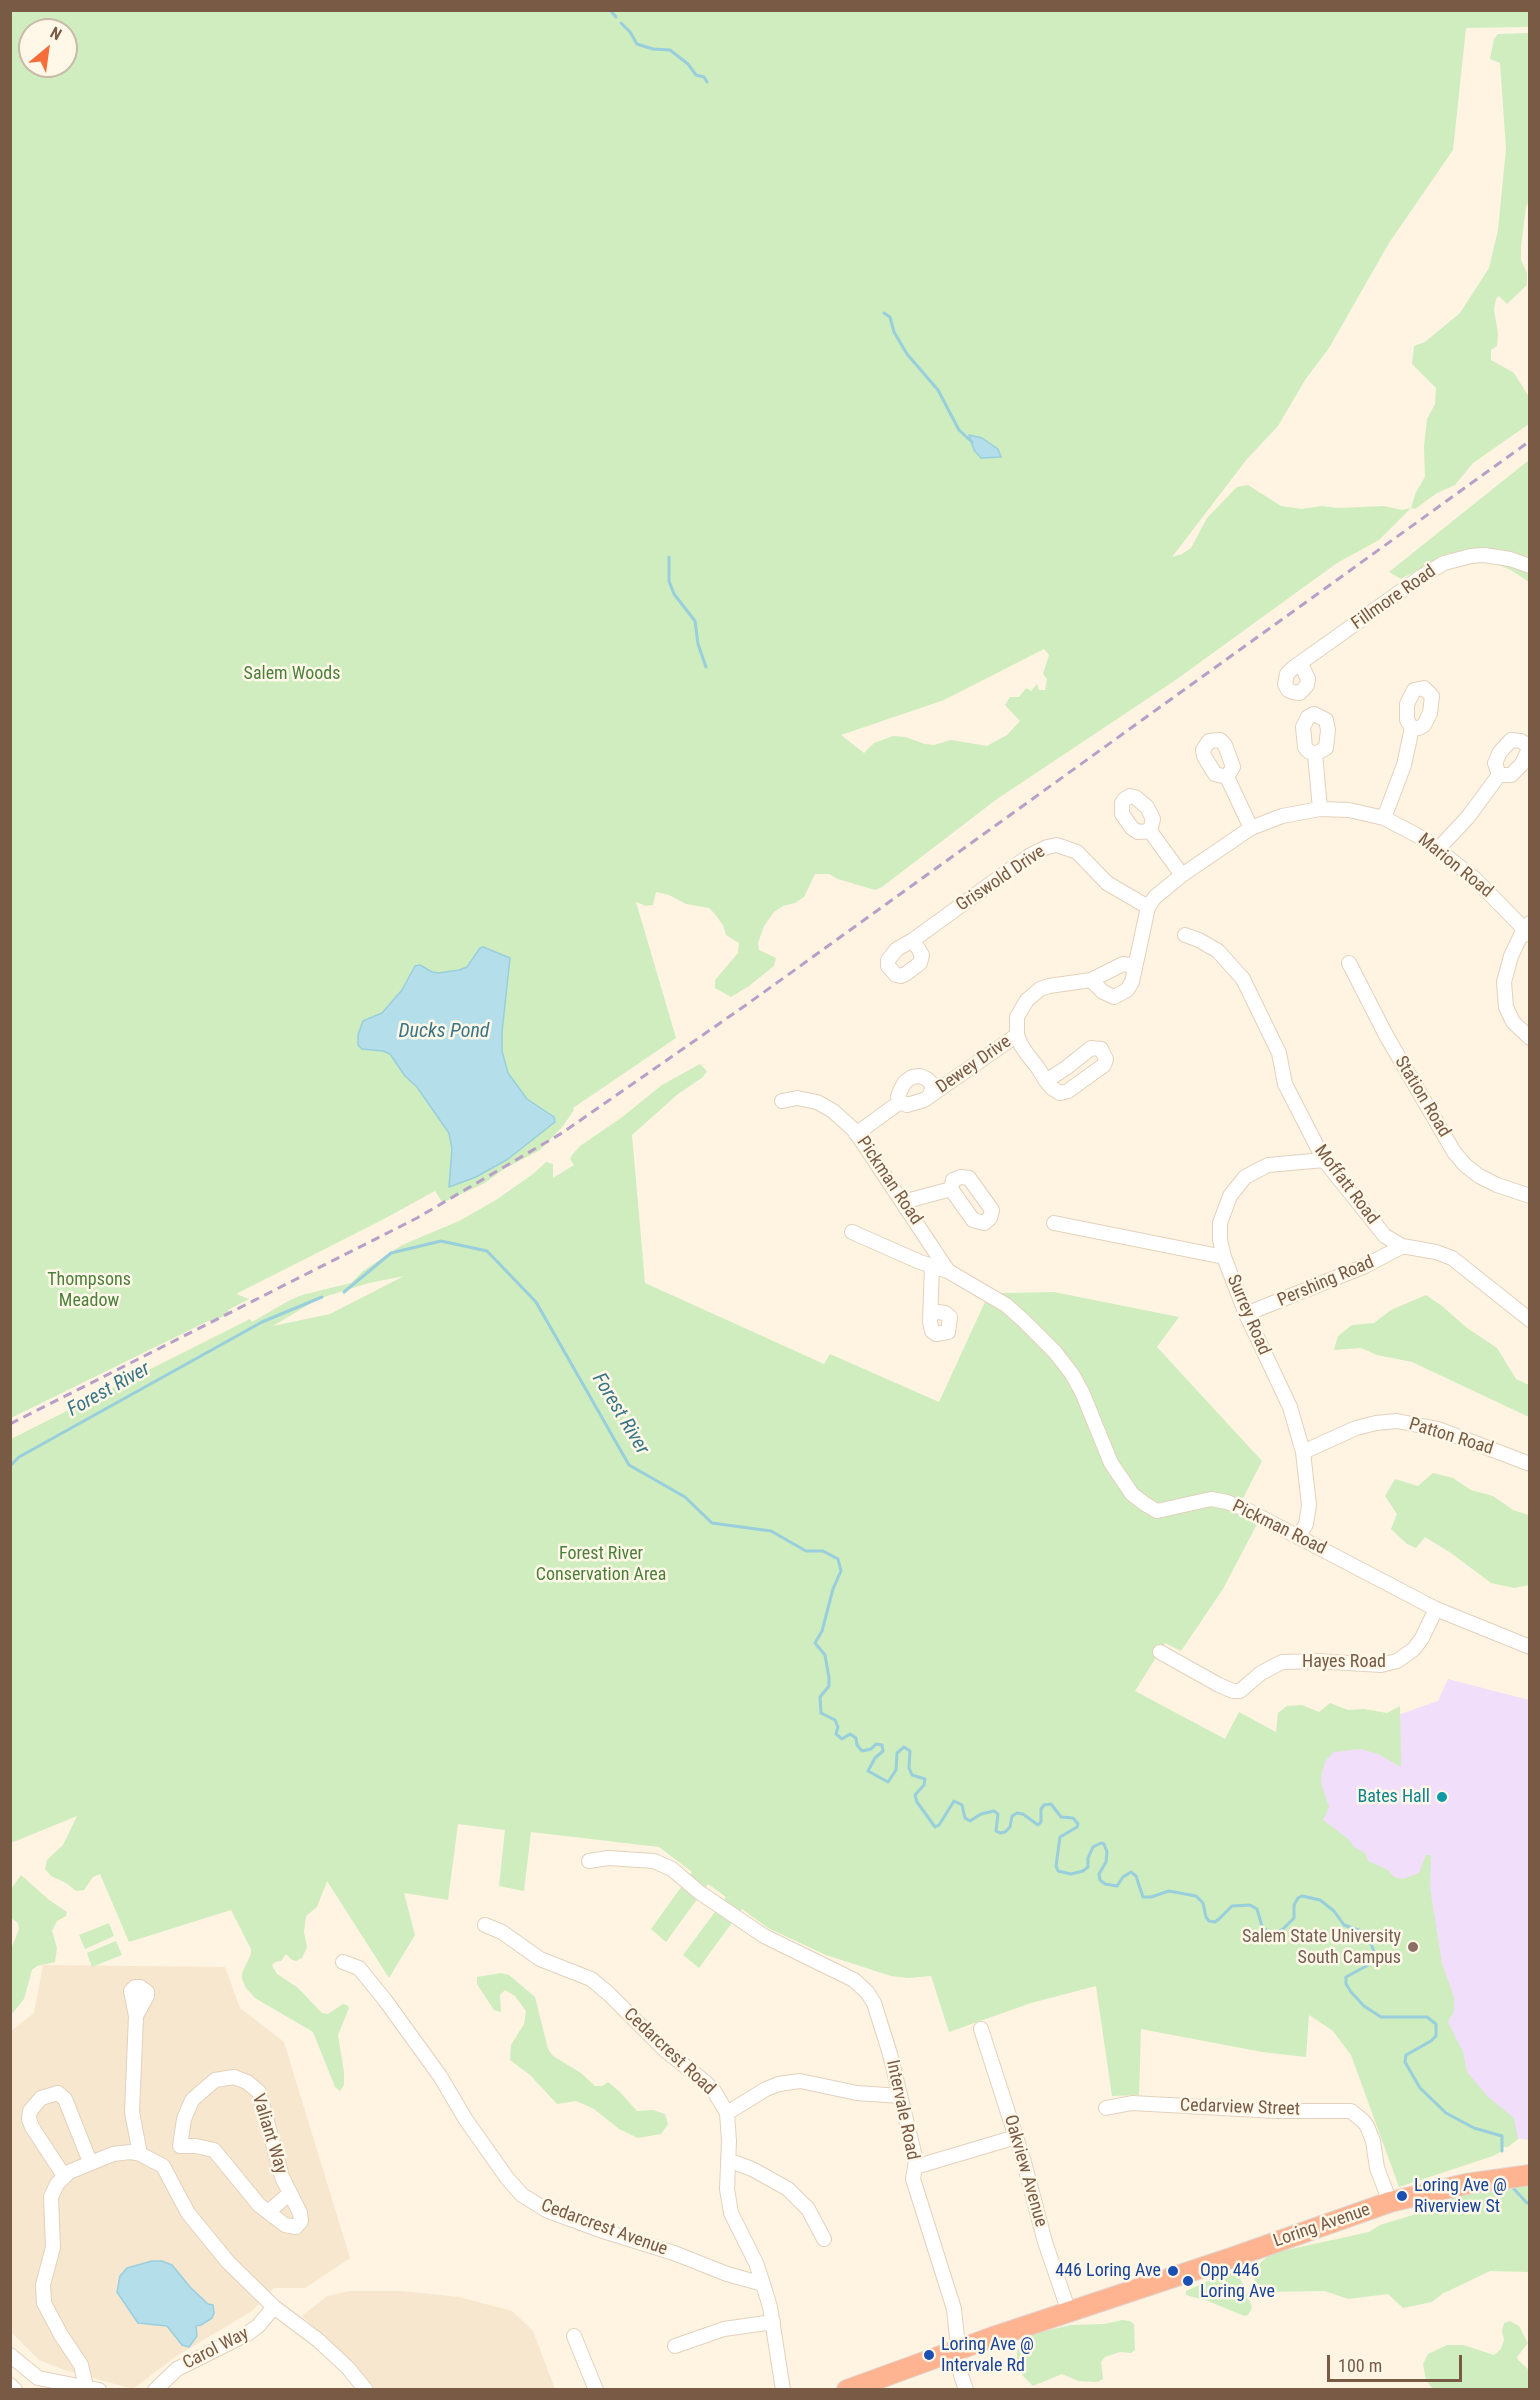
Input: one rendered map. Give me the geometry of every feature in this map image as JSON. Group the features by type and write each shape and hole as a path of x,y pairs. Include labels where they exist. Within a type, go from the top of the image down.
{"highway":[{"name":"Loring Avenue","path":"847,2390 993,2337 1390,2202 1466,2184 1530,2175"}],"street":[{"name":"Fillmore Road","path":"1301,664 1421,577 1444,563 1484,555 1510,559 1530,566"},
{"path":"1384,818 1404,765 1412,728"},
{"path":"1315,754 1320,809"},
{"path":"1439,848 1468,818 1499,776"},
{"path":"1227,777 1251,828"},
{"name":"Marion Road","path":"1148,907 1155,897 1182,875 1251,828 1282,816 1320,809 1349,810 1384,818 1439,848 1528,929"},
{"path":"1150,831 1182,875"},
{"name":"Griswold Drive","path":"914,940 1029,856 1057,845 1077,852 1107,883 1148,907"},
{"path":"1091,981 1103,992 1114,996 1121,995 1132,982 1148,907"},
{"path":"1528,929 1507,969 1504,997 1513,1022 1530,1038"},
{"name":"Moffatt Road","path":"1185,935 1218,951 1243,979 1278,1053 1285,1084 1324,1160 1385,1236 1403,1246 1436,1252 1452,1258 1530,1320"},
{"name":"Station Road","path":"1349,963 1387,1037 1454,1152 1479,1176 1497,1185 1530,1196"},
{"path":"1046,1081 1021,1045 1017,1035 1017,1017 1021,1008 1033,994 1049,986 1091,981 1123,964 1135,966"},
{"name":"Dewey Drive","path":"930,1095 933,1084 920,1076 912,1077 905,1082 898,1096 900,1102 907,1105 930,1095 1017,1035"},
{"name":"Pickman Road","path":"782,1101 797,1098 817,1102 833,1112 856,1134 948,1271"},
{"name":"Dewey Drive","path":"856,1134 900,1102"},
{"path":"1224,1257 1220,1240 1220,1223 1230,1196 1245,1177 1255,1170 1274,1163 1324,1160"},
{"path":"903,1202 951,1189"},
{"name":"Surrey Road","path":"1054,1223 1224,1257 1246,1314 1290,1407 1303,1452 1309,1505 1306,1524 1298,1537"},
{"name":"Pickman Road","path":"852,1232 948,1271 1006,1305 1023,1320 1055,1352 1082,1392 1111,1463 1132,1494 1145,1504 1157,1511 1211,1499 1247,1510 1436,1609 1530,1647"},
{"name":"Pershing Road","path":"1246,1314 1365,1266 1403,1246"},
{"path":"931,1311 932,1266"},
{"name":"Patton Road","path":"1303,1452 1356,1428 1397,1421 1438,1429 1530,1464"},
{"name":"Hayes Road","path":"1160,1652 1233,1691 1240,1691 1261,1673 1282,1662 1317,1661 1381,1665 1397,1662 1414,1649 1436,1609"},
{"name":"Intervale Road","path":"589,1861 608,1858 654,1860 672,1869 699,1892 764,1936 854,1980 867,1992 874,2003 881,2025 912,2143 914,2179 954,2309 961,2376 966,2390"},
{"name":"Cedarcrest Road","path":"485,1925 501,1932 540,1959 591,1979 665,2050 705,2082 727,2113 727,2189 731,2212 756,2263 763,2284"},
{"name":"Cedarcrest Avenue","path":"343,1962 359,1968 385,2000 437,2071 471,2128 522,2195 548,2211 674,2253 727,2274 763,2284"},
{"path":"136,2016 132,2112 140,2154"},
{"name":"Oakview Avenue","path":"981,2029 1016,2137 1045,2242 1069,2313"},
{"name":"Valiant Way","path":"227,2077 241,2079 254,2086 259,2092 282,2177 290,2194 300,2213 301,2221 298,2225 289,2227 268,2212 243,2187 214,2150 196,2146 180,2146 184,2119 195,2096 215,2080 227,2077"},
{"path":"727,2113 766,2089 779,2084 800,2081 857,2093 900,2096"},
{"path":"64,2176 29,2119 30,2111 41,2098 58,2093 65,2099 90,2162"},
{"name":"Cedarview Street","path":"1106,2108 1132,2103 1276,2111 1342,2110 1356,2114 1367,2127 1377,2168 1390,2202"},
{"path":"915,2167 1016,2137"},
{"path":"163,2166 180,2146"},
{"path":"92,2388 81,2365 49,2314 42,2294 53,2247 51,2197 64,2176 90,2162 121,2152 140,2154 163,2166 178,2197 200,2230 235,2270 274,2307 318,2340 348,2368 366,2390"},
{"path":"728,2160 752,2169 788,2189 808,2209 824,2239"},
{"name":"Valiant Way","path":"268,2212 290,2194"},
{"path":"763,2284 783,2390"},
{"name":"Carol Way","path":"155,2390 177,2369 229,2345 255,2329 274,2307"},
{"path":"675,2346 724,2329 772,2322"},
{"path":"574,2336 596,2390"},
{"path":"10,2355 38,2378 92,2388"},
{"path":"10,2385 15,2390"}],"shaded area":[{"name":"Salem State University South Campus","path":"1448,1679 1529,1700 1529,2140 1502,2136 1213,1861 1277,1732 1392,1717 1438,1701"},
{"path":"43,1965 225,1967 240,2008 284,2042 350,2258 305,2288 274,2288 252,2311 175,2357 133,2389 64,2370 39,2360 11,2332 11,2031 34,2013"},
{"path":"350,2291 402,2291 459,2297 512,2311 533,2331 555,2389 375,2389 345,2355 302,2316 327,2296"}],"green space":[{"path":"11,11 1529,11 1529,27 1466,28 1453,150 1389,243 1329,348 1305,380 1278,426 1247,459 1172,557 1191,548 1207,518 1237,487 1248,485 1281,506 1302,509 1322,506 1338,508 1384,506 1402,510 1411,508 1379,540 1337,563 1177,679 997,799 882,887 875,890 829,874 815,874 804,897 774,912 764,926 758,943 759,950 776,958 774,966 731,997 715,988 715,980 738,953 739,943 726,935 723,925 709,908 686,904 669,895 656,892 653,905 646,906 636,902 676,1038 573,1108 574,1110 563,1126 540,1150 504,1169 485,1183 446,1201 442,1202 435,1191 236,1294 249,1299 228,1310 230,1313 225,1316 206,1322 11,1418","holes":["1044,649 1049,655 1043,674 1047,679 1045,690 1039,690 1037,684 1031,691 1026,688 1019,697 1010,697 1005,705 1020,721 1007,735 987,746 951,740 934,745 893,736 874,743 864,753 841,735 944,700"]},
{"path":"1529,33 1530,199 1526,207 1521,246 1521,260 1527,273 1527,285 1507,304 1499,296 1496,299 1494,310 1498,334 1497,346 1491,350 1491,360 1514,373 1529,397 1529,424 1473,463 1455,485 1437,493 1415,509 1411,508 1416,492 1425,477 1424,446 1427,419 1435,404 1436,388 1412,364 1414,346 1425,342 1460,313 1489,268 1498,230 1506,149 1500,63 1490,59 1494,39 1498,34"},
{"path":"1529,460 1529,582 1511,570 1471,554 1449,553 1401,579 1389,572"},
{"name":"Forest River Conservation Area","path":"700,1064 707,1071 703,1077 678,1094 632,1135 645,1283 824,1364 830,1354 939,1402 985,1302 1002,1293 1054,1292 1179,1317 1157,1347 1262,1461 1236,1512 1257,1524 1223,1589 1181,1651 1165,1643 1135,1691 1225,1739 1239,1712 1276,1732 1278,1713 1287,1706 1302,1705 1319,1712 1330,1703 1348,1710 1364,1709 1387,1713 1400,1706 1401,1767 1378,1754 1361,1749 1334,1752 1326,1760 1322,1772 1321,1783 1329,1807 1323,1820 1347,1838 1354,1847 1365,1853 1368,1861 1388,1870 1394,1877 1403,1879 1419,1873 1426,1855 1431,1855 1430,1888 1442,1964 1454,1997 1454,2011 1448,2022 1463,2052 1467,2072 1488,2097 1514,2118 1518,2139 1508,2147 1502,2147 1502,2151 1493,2156 1399,2187 1351,2055 1333,2031 1309,2015 1306,2057 1262,2052 1141,2029 1139,2095 1112,2096 1096,1986 1031,2003 949,2032 931,1976 908,1978 891,1976 826,1955 768,1928 742,1909 699,1968 683,1955 726,1897 708,1884 666,1942 651,1929 692,1872 659,1847 531,1832 524,1891 499,1886 505,1830 458,1824 448,1900 404,1893 415,1935 389,1978 327,1881 317,1907 306,1916 304,1932 307,1947 302,1958 292,1960 286,1954 281,1961 272,1965 277,1974 297,1987 322,2013 328,2014 343,2004 349,2008 338,2035 344,2072 344,2085 340,2091 335,2087 313,2032 255,1998 246,1988 242,1973 251,1949 231,1910 129,1942 100,1874 93,1877 84,1890 76,1891 51,1876 45,1869 47,1860 63,1845 77,1816 11,1843 11,1439 250,1319 252,1322 290,1300 351,1283 363,1271 402,1245 459,1221 496,1200 546,1162 553,1164 553,1178 574,1165 570,1159 580,1146 621,1118 662,1085","holes":["404,1276 330,1314 273,1326 327,1296 369,1283"]},
{"path":"1426,1295 1467,1328 1497,1348 1516,1379 1529,1385 1529,1417 1412,1362 1377,1355 1361,1348 1334,1350 1338,1336 1352,1325 1374,1323 1391,1310"},
{"path":"1433,1473 1453,1478 1471,1490 1493,1496 1513,1510 1529,1515 1529,1585 1514,1588 1491,1583 1425,1537 1416,1548 1407,1544 1391,1529 1397,1514 1385,1496 1395,1479 1418,1486"},
{"path":"21,1875 49,1900 67,1912 66,1916 57,1921 52,1931 57,1948 55,1962 37,1966 32,1970 24,1999 11,2015 11,1949 19,1929 18,1923 11,1918 11,1889"},
{"path":"109,1923 114,1936 85,1949 79,1935"},
{"path":"116,1941 122,1955 92,1967 87,1953"},
{"path":"501,1973 509,1975 535,1997 548,2049 553,2056 581,2073 595,2086 602,2086 608,2082 637,2111 653,2110 665,2114 668,2124 661,2134 638,2138 619,2129 594,2109 576,2101 557,2104 530,2075 510,2060 511,2045 524,2024 526,2011 515,1996 505,1990 500,1995 501,2012 494,2010 477,1984 477,1977"},
{"path":"1529,2184 1529,2272 1490,2271 1442,2294 1432,2302 1403,2308 1388,2294 1348,2299 1325,2291 1268,2292 1257,2285 1253,2275 1256,2267 1269,2255 1369,2232 1380,2225 1413,2215 1427,2205 1466,2194"},
{"path":"1232,2273 1239,2276 1248,2295 1252,2308 1248,2315 1244,2316 1208,2301 1186,2295 1186,2291 1219,2276"},
{"path":"1122,2320 1134,2324 1135,2350 1131,2353 1120,2352 1105,2357 1101,2362 1103,2379 1098,2382 1078,2381 1062,2374 1033,2386 1023,2376 1017,2360 1017,2350 1028,2335 1071,2325 1104,2324"},
{"path":"1510,2321 1519,2326 1528,2343 1517,2357 1529,2370 1529,2389 1432,2388 1426,2380 1423,2364 1428,2354 1447,2345 1463,2345 1494,2355 1501,2349 1504,2340 1502,2331 1504,2323"}],"water":[{"path":"969,435 982,438 998,449 1001,457 981,458 974,450"},
{"name":"Ducks Pond","path":"483,947 510,958 502,1032 502,1051 508,1073 527,1099 554,1117 555,1122 508,1159 476,1177 449,1187 452,1149 449,1133 417,1087 405,1076 390,1054 362,1049 358,1045 358,1035 363,1021 382,1013 402,990 415,966 420,965 439,973 459,970 467,967"},
{"path":"152,2261 162,2261 172,2265 190,2287 208,2304 213,2305 212,2318 196,2326 197,2336 189,2347 182,2345 167,2326 138,2323 117,2292 120,2276 127,2268"}],"waterway":[{"path":"610,10 616,17"},
{"path":"621,23 637,44 653,49 670,50 688,64 696,75 704,77 707,82"},
{"path":"884,313 890,317 894,332 907,354 938,390 959,430 972,442"},
{"path":"669,557 669,581 674,594 695,621 698,644 706,667"},
{"name":"Forest River","path":"344,1292 391,1253 441,1241 487,1251 536,1302 629,1465 685,1497 712,1523 771,1531 806,1551 823,1551 838,1559 841,1571 833,1589 822,1631 815,1643 825,1655 829,1678 829,1686 820,1697 821,1713 835,1720 838,1727 836,1734 842,1739 850,1734 856,1738 857,1745 862,1751 871,1749 876,1744 882,1745 883,1751 875,1758 868,1771 888,1782 896,1770 897,1753 904,1747 910,1751 909,1768 912,1775 925,1779 924,1785 915,1795 917,1802 935,1827 939,1825 954,1801 962,1805 965,1818 970,1821 981,1814 994,1811 998,1814 996,1831 1000,1833 1010,1827 1012,1816 1017,1813 1023,1814 1038,1825 1041,1822 1041,1809 1044,1805 1051,1804 1061,1817 1073,1818 1078,1824 1077,1827 1060,1837 1056,1866 1058,1871 1071,1874 1083,1871 1088,1867 1088,1858 1093,1847 1101,1843 1104,1844 1107,1852 1106,1862 1099,1874 1100,1880 1105,1884 1117,1886 1123,1877 1131,1872 1136,1876 1143,1897 1169,1891 1196,1896 1203,1903 1209,1921 1215,1922 1232,1906 1250,1905 1257,1909 1262,1926 1272,1935 1283,1929 1294,1918 1294,1905 1298,1898 1302,1896 1320,1900 1334,1911 1344,1925 1364,1932 1372,1946 1374,1952 1370,1964 1346,1977 1346,1984 1364,2006 1381,2017 1427,2017 1436,2024 1436,2036 1406,2055 1405,2062 1420,2088 1446,2113 1474,2128 1502,2136 1502,2151"},
{"name":"Forest River","path":"10,1466 19,1457 262,1322 322,1297"},
{"name":"Forest River","path":"1514,2189 1527,2203 1530,2203"}],"railway":[{"path":"10,1424 417,1218 562,1133 746,1005 1530,441"}],"place":[{"name":"Bates Hall","path":"1442,1797"},
{"name":"Salem State University South Campus","path":"1413,1947"},
{"name":"Loring Ave @ Riverview St","path":"1402,2196"},
{"name":"446 Loring Ave","path":"1173,2271"},
{"name":"Opp 446 Loring Ave","path":"1188,2281"},
{"name":"Loring Ave @ Intervale Rd","path":"929,2355"}],"park label":[{"name":"Salem Woods","path":"292,674"},
{"name":"Thompsons Meadow","path":"89,1290"}]}
